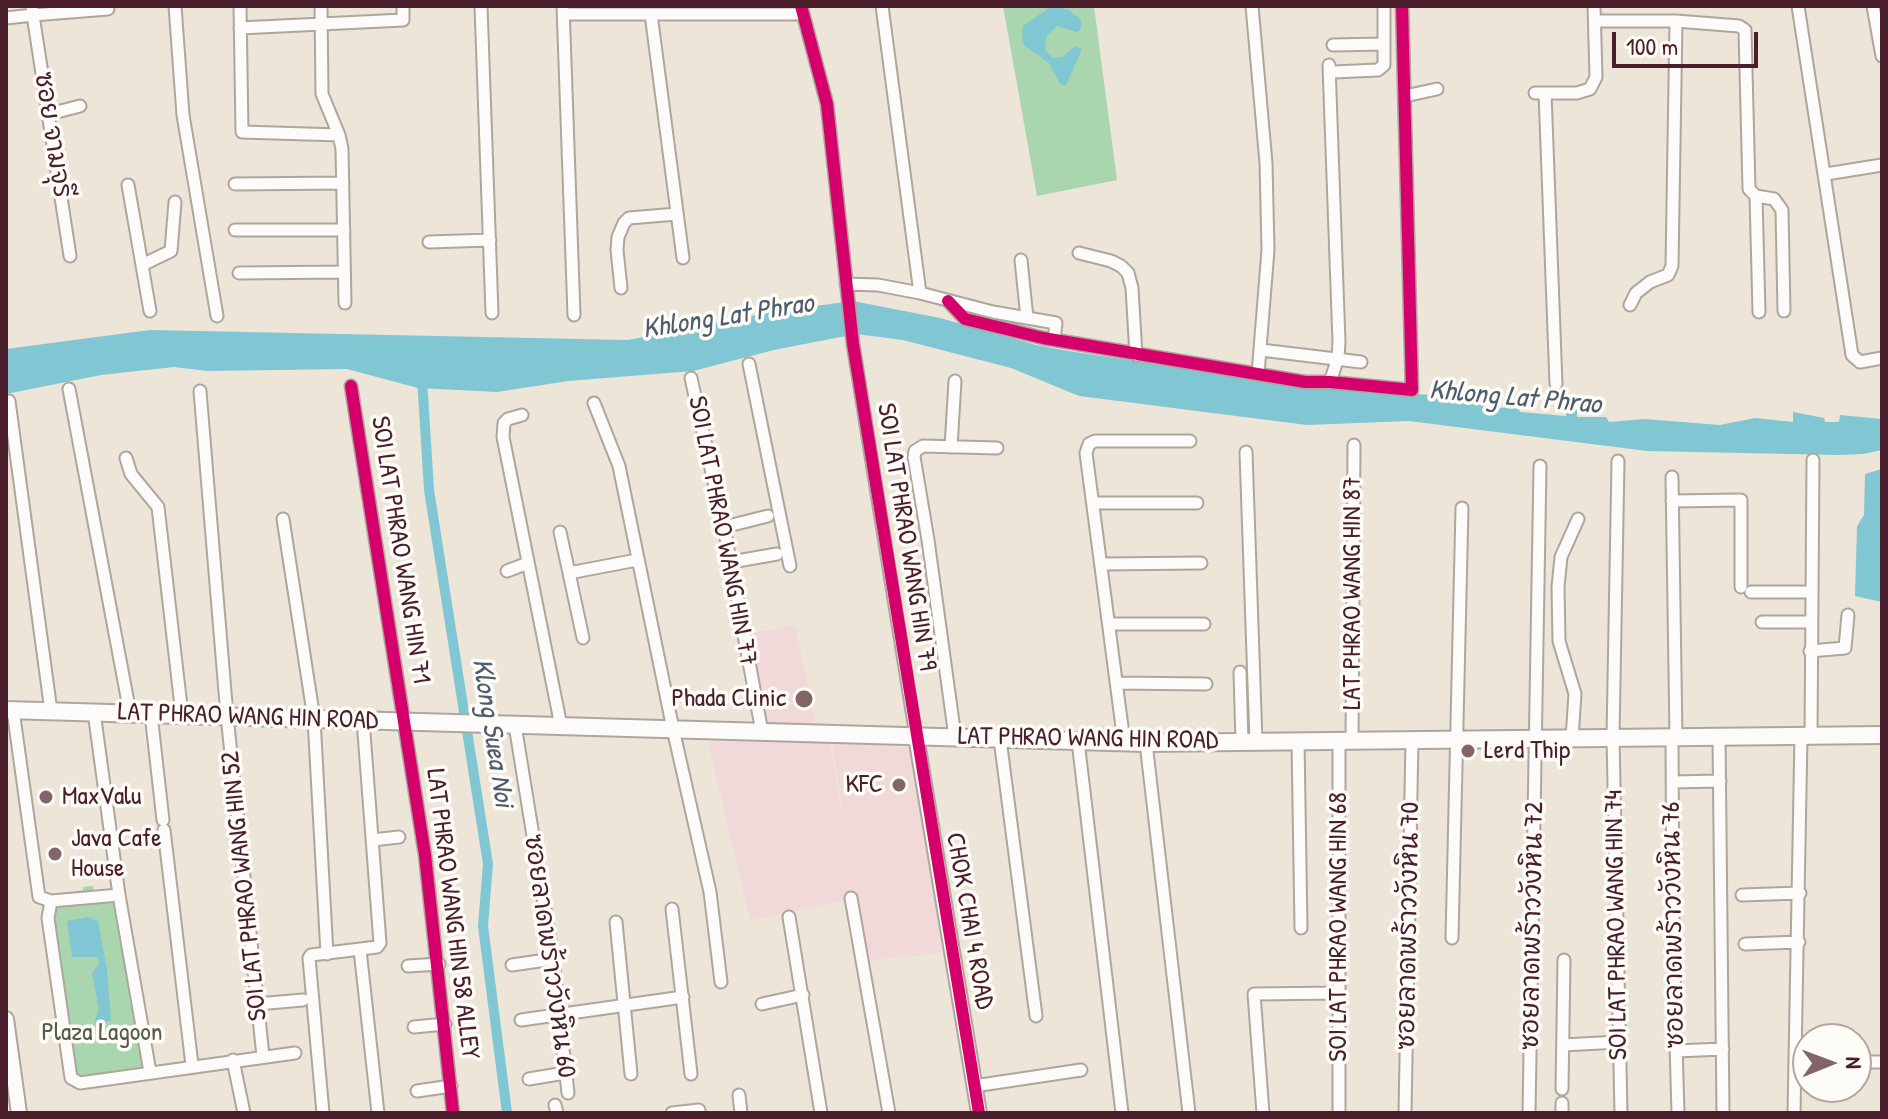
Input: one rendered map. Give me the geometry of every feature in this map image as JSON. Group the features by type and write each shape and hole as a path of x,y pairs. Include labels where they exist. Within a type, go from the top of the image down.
{"main road":[{"name":"LAT PHRAO WANG HIN ROAD","path":"9,710 1146,743 1882,735"}],"street":[{"path":"175,6 183,115 217,316"},
{"path":"240,6 242,132 339,135"},
{"path":"321,6 322,94 339,135 343,183 345,303"},
{"path":"240,28 403,20 403,6"},
{"path":"481,6 492,313"},
{"path":"882,6 920,293"},
{"path":"1252,6 1268,216 1258,374"},
{"path":"1330,382 1338,358 1339,342 1332,68 1378,70 1384,65 1384,6"},
{"path":"948,301 965,319 1054,340 1305,382 1412,390 1402,6"},
{"path":"1556,384 1540,93 1577,93 1590,89 1595,83 1594,6"},
{"path":"1798,6 1852,355 1860,362 1882,358"},
{"path":"1873,6 1882,56"},
{"path":"6,18 32,10 108,9"},
{"name":"ซอย จามจุรี","path":"32,10 70,256"},
{"path":"574,315 563,10 651,14 802,10"},
{"name":"SOI LAT PHRAO WANG HIN 79","path":"802,10 827,104 853,344 916,736"},
{"path":"651,14 683,258"},
{"path":"1595,21 1676,21 1739,26 1745,30 1749,189 1756,196 1780,203 1784,311"},
{"path":"1630,305 1636,293 1650,282 1668,275 1672,266 1676,21"},
{"path":"1333,45 1384,44"},
{"path":"1405,96 1437,89"},
{"path":"49,114 80,106"},
{"path":"1826,174 1882,165"},
{"path":"235,184 343,183"},
{"path":"128,185 150,311"},
{"path":"1756,196 1759,312"},
{"path":"144,264 171,251 175,202"},
{"path":"621,288 617,250 624,223 629,218 677,214"},
{"path":"235,230 344,230"},
{"path":"429,242 490,240"},
{"path":"1079,253 1111,261 1128,273 1132,288 1136,355"},
{"path":"1021,260 1027,318"},
{"path":"239,273 344,272"},
{"path":"846,284 878,285 1056,323 1054,340"},
{"path":"1261,350 1361,362"},
{"path":"749,364 790,566"},
{"name":"SOI LAT PHRAO WANG HIN 77","path":"691,378 724,527 762,732"},
{"path":"951,447 955,381"},
{"name":"SOI LAT PHRAO WANG HIN 71","path":"351,386 405,721"},
{"path":"69,389 130,713"},
{"name":"SOI LAT PHRAO WANG HIN 52","path":"200,391 227,716 263,1056"},
{"path":"9,401 51,711"},
{"path":"594,403 619,466 710,892 721,982"},
{"path":"522,415 504,423 503,437 561,726"},
{"path":"1124,742 1086,453 1089,444 1095,441 1190,441"},
{"name":"LAT PHRAO WANG HIN 87","path":"1345,741 1354,445"},
{"path":"955,737 914,457 915,451 923,446 997,448"},
{"path":"1246,452 1249,742"},
{"path":"126,458 131,474 158,507 182,715"},
{"path":"1796,1023 1812,592 1813,460"},
{"name":"SOI LAT PHRAO WANG HIN 74","path":"1618,461 1613,737 1621,1113"},
{"name":"ซอยลาดพร้าววังหิน 72","path":"1529,1113 1540,466"},
{"name":"ซอยลาดพร้าววังหิน 76","path":"1672,477 1672,782 1678,1113"},
{"path":"1672,501 1741,500 1746,589 1812,592"},
{"path":"1094,503 1197,503"},
{"path":"1452,938 1462,508"},
{"path":"724,527 768,516"},
{"path":"283,519 314,719 327,954"},
{"path":"1572,738 1575,694 1559,641 1558,587 1561,557 1578,519"},
{"path":"560,532 583,638"},
{"path":"731,562 777,554"},
{"path":"569,573 637,560"},
{"path":"507,571 528,563"},
{"path":"1102,564 1201,563"},
{"path":"1810,651 1845,648 1848,615"},
{"path":"1762,622 1811,622"},
{"path":"1109,624 1204,624"},
{"path":"1240,672 1249,742"},
{"path":"1117,683 1206,684"},
{"path":"9,710 36,891 43,900 51,901 119,895"},
{"path":"94,712 119,895 150,1072"},
{"path":"151,714 192,1065"},
{"path":"323,1113 309,958 311,955 377,947 380,943 363,720"},
{"name":"LAT PHRAO WANG HIN 58 ALLEY","path":"405,721 439,964 453,1113"},
{"name":"ซอยลาดพร้าววังหิน 60","path":"515,725 553,959 568,1093"},
{"name":"CHOK CHAI 4 ROAD","path":"916,736 979,1113"},
{"name":"ซอยลาดพร้าววังหิน 76","path":"1719,737 1723,1113"},
{"path":"1000,739 1036,1016"},
{"name":"ซอยลาดพร้าววังหิน 70","path":"1405,1113 1412,740"},
{"path":"1078,741 1122,1113"},
{"path":"1298,741 1301,928"},
{"name":"SOI LAT PHRAO WANG HIN 68","path":"1339,1113 1345,741"},
{"path":"1146,743 1189,1113"},
{"path":"1672,782 1720,781"},
{"path":"372,840 399,837"},
{"path":"1742,895 1800,893"},
{"path":"851,898 889,1113"},
{"path":"51,901 48,918 71,1078 80,1083 295,1053"},
{"path":"672,909 691,1074"},
{"path":"789,917 821,1113"},
{"path":"616,922 631,1074"},
{"path":"1745,944 1799,942"},
{"path":"360,950 378,1113"},
{"path":"512,965 553,959"},
{"path":"1562,1089 1564,960"},
{"path":"408,966 439,964"},
{"path":"1263,1113 1254,994 1340,993"},
{"path":"762,1004 803,995"},
{"path":"521,1020 683,997"},
{"path":"257,1004 303,1000"},
{"path":"6,1019 19,1113"},
{"path":"414,1027 445,1024"},
{"path":"1563,1045 1619,1042"},
{"path":"1676,1051 1723,1049"},
{"path":"233,1060 244,1113"},
{"path":"974,1086 1081,1070"},
{"path":"529,1079 565,1073"},
{"path":"417,1091 451,1086"},
{"path":"739,1095 741,1113"},
{"path":"672,1113 699,1110"}],"shaded area":[{"path":"795,625 816,726 763,723 746,634"},
{"path":"829,739 846,837 832,742 914,748 950,952 868,961 856,898 750,920 708,742"}],"green space":[{"path":"1003,6 1094,6 1117,180 1037,196"},
{"name":"Plaza Lagoon","path":"93,886 94,893 116,890 145,1065 140,1070 81,1080 71,1078 44,897 83,891 83,887"}],"water":[{"path":"1052,6 1069,10 1081,20 1081,29 1077,32 1057,26 1046,37 1045,50 1053,58 1063,57 1075,46 1082,49 1066,85 1061,85 1049,63 1025,46 1022,39 1023,26"},
{"path":"853,301 940,318 1068,351 1315,388 1366,389 1367,393 1478,396 1478,401 1485,403 1485,407 1505,406 1519,409 1520,412 1566,416 1567,407 1577,409 1577,417 1606,417 1609,422 1645,419 1720,425 1755,418 1793,422 1793,412 1824,418 1825,422 1839,422 1840,415 1882,419 1882,450 1838,455 1647,451 1409,421 1307,425 1079,396 1011,368 903,340 856,334 774,350 693,371 568,381 497,392 418,388 347,369 207,371 174,367 101,375 6,394 6,349 150,330 628,340 770,312"},
{"path":"1882,469 1882,602 1855,596 1857,526 1864,515 1865,474"},
{"path":"88,917 98,921 107,970 111,1021 94,1023 99,1009 92,974 99,963 98,957 72,957 67,921"}],"waterway":[{"name":"Klong Suea Noi","path":"422,378 429,490 488,864 483,926 507,1113"}],"cycle path":[{"path":"801,6 827,104 853,344 979,1113"},
{"path":"948,301 965,319 1043,338 1305,382 1412,390 1402,6"},
{"path":"351,386 425,855 453,1113"}],"place":[{"name":"Phada Clinic","path":"804,699"},
{"name":"Lerd Thip","path":"1468,751"},
{"name":"KFC","path":"899,785"},
{"name":"MaxValu","path":"46,797"},
{"name":"Java Cafe House","path":"55,854"}],"water label":[{"name":"Khlong Lat Phrao","path":"728,317"},
{"name":"Khlong Lat Phrao","path":"1515,398"}]}
